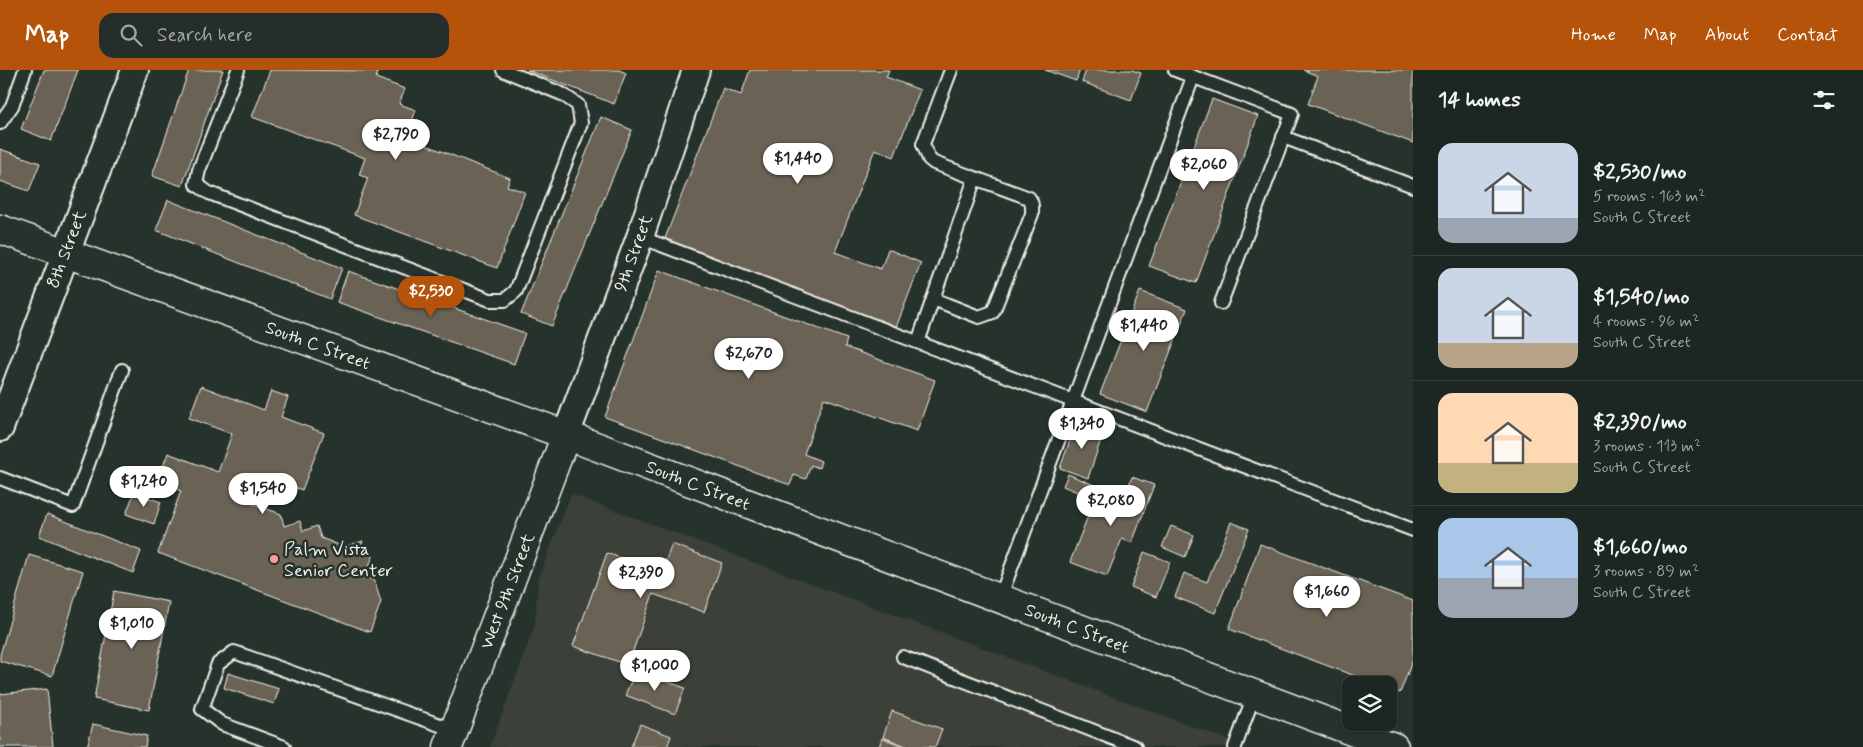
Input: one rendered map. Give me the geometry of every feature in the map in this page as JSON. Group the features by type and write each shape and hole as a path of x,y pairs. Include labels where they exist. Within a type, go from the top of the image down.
{"street":[{"name":"8th Street","path":"0,428 64,253 135,70"},
{"name":"9th Street","path":"566,435 640,237 696,70"},
{"name":"South C Street","path":"0,229 566,435 1394,747"},
{"name":"West 9th Street","path":"451,738 566,435"}],"lane":[{"path":"0,123 12,106 25,70"},
{"path":"238,70 199,170 196,184 209,193 490,300 505,300 516,291 581,124 578,105 562,94 503,70"},
{"path":"933,299 979,317 992,312 1032,214 1032,201 1029,198 934,163 929,159 923,144 951,70"},
{"path":"1175,70 1292,114 1221,302"},
{"path":"1000,598 1193,77"},
{"path":"1283,137 1413,186"},
{"path":"918,342 974,178"},
{"path":"640,237 1413,530"},
{"path":"0,478 73,506 122,370"},
{"path":"284,747 222,724 202,709 218,664 234,652 451,738"},
{"path":"904,657 1134,747"},
{"path":"1235,747 1254,694"}],"shaded area":[{"path":"571,494 1247,747 490,747 535,625 538,580"}],"building":[{"path":"44,70 78,70 51,141 21,129"},
{"path":"189,70 223,70 182,186 152,176"},
{"path":"270,70 378,71 376,78 405,89 399,104 416,110 409,129 396,124 393,132 510,178 507,186 525,192 497,268 354,215 368,178 359,175 365,158 252,117"},
{"path":"527,70 619,70 626,73 614,104"},
{"path":"750,70 889,70 886,77 920,90 894,157 875,149 835,252 881,269 888,249 921,263 895,330 664,241 723,88 741,95"},
{"path":"1045,70 1080,70 1076,81"},
{"path":"1086,70 1132,70 1141,73 1131,100 1082,82"},
{"path":"1303,70 1413,70 1413,143 1308,104 1318,76"},
{"path":"1212,99 1258,116 1196,283 1149,266"},
{"path":"601,117 632,130 552,326 521,314"},
{"path":"0,149 40,163 29,191 0,181"},
{"path":"168,200 342,268 330,299 156,230"},
{"path":"659,270 847,339 845,347 935,380 917,431 824,398 804,454 821,461 819,468 811,465 806,479 794,475 790,485 605,417"},
{"path":"348,271 525,333 514,364 337,302"},
{"path":"1140,291 1187,309 1147,412 1100,394"},
{"path":"201,386 264,410 271,391 288,397 281,417 324,433 302,490 291,486 286,499 253,487 248,502 281,514 284,526 300,521 303,531 317,526 321,538 344,547 363,541 359,551 373,556 365,577 374,580 381,602 370,632 158,553 181,491 157,482 168,453 218,472 232,434 189,418"},
{"path":"1077,421 1104,431 1088,478 1060,468"},
{"path":"1068,474 1094,485 1089,497 1063,486"},
{"path":"1132,477 1154,485 1132,543 1122,539 1107,576 1070,562 1097,493 1122,503"},
{"path":"134,493 161,502 154,524 126,514"},
{"path":"47,514 141,551 133,573 39,536"},
{"path":"1231,522 1249,529 1215,613 1175,597 1184,573 1207,582"},
{"path":"1171,526 1194,535 1185,557 1162,547"},
{"path":"672,544 722,563 704,612 653,594 628,665 573,646 607,553 661,573"},
{"path":"1260,544 1413,601 1413,659 1400,693 1397,692 1397,676 1355,676 1229,629"},
{"path":"1144,552 1170,562 1156,597 1131,587"},
{"path":"29,555 83,571 52,676 0,661 0,655"},
{"path":"114,591 169,602 149,710 94,699"},
{"path":"636,670 685,688 675,714 625,695"},
{"path":"228,673 279,689 274,704 224,688"},
{"path":"47,689 53,747 0,747 0,694"},
{"path":"892,711 942,729 935,747 909,747 883,737"},
{"path":"93,724 147,736 145,747 87,747"},
{"path":"640,724 671,736 667,747 631,747"},
{"path":"882,738 907,747 879,747"}],"place":[{"name":"Palm Vista Senior Center","path":"274,559"}]}
